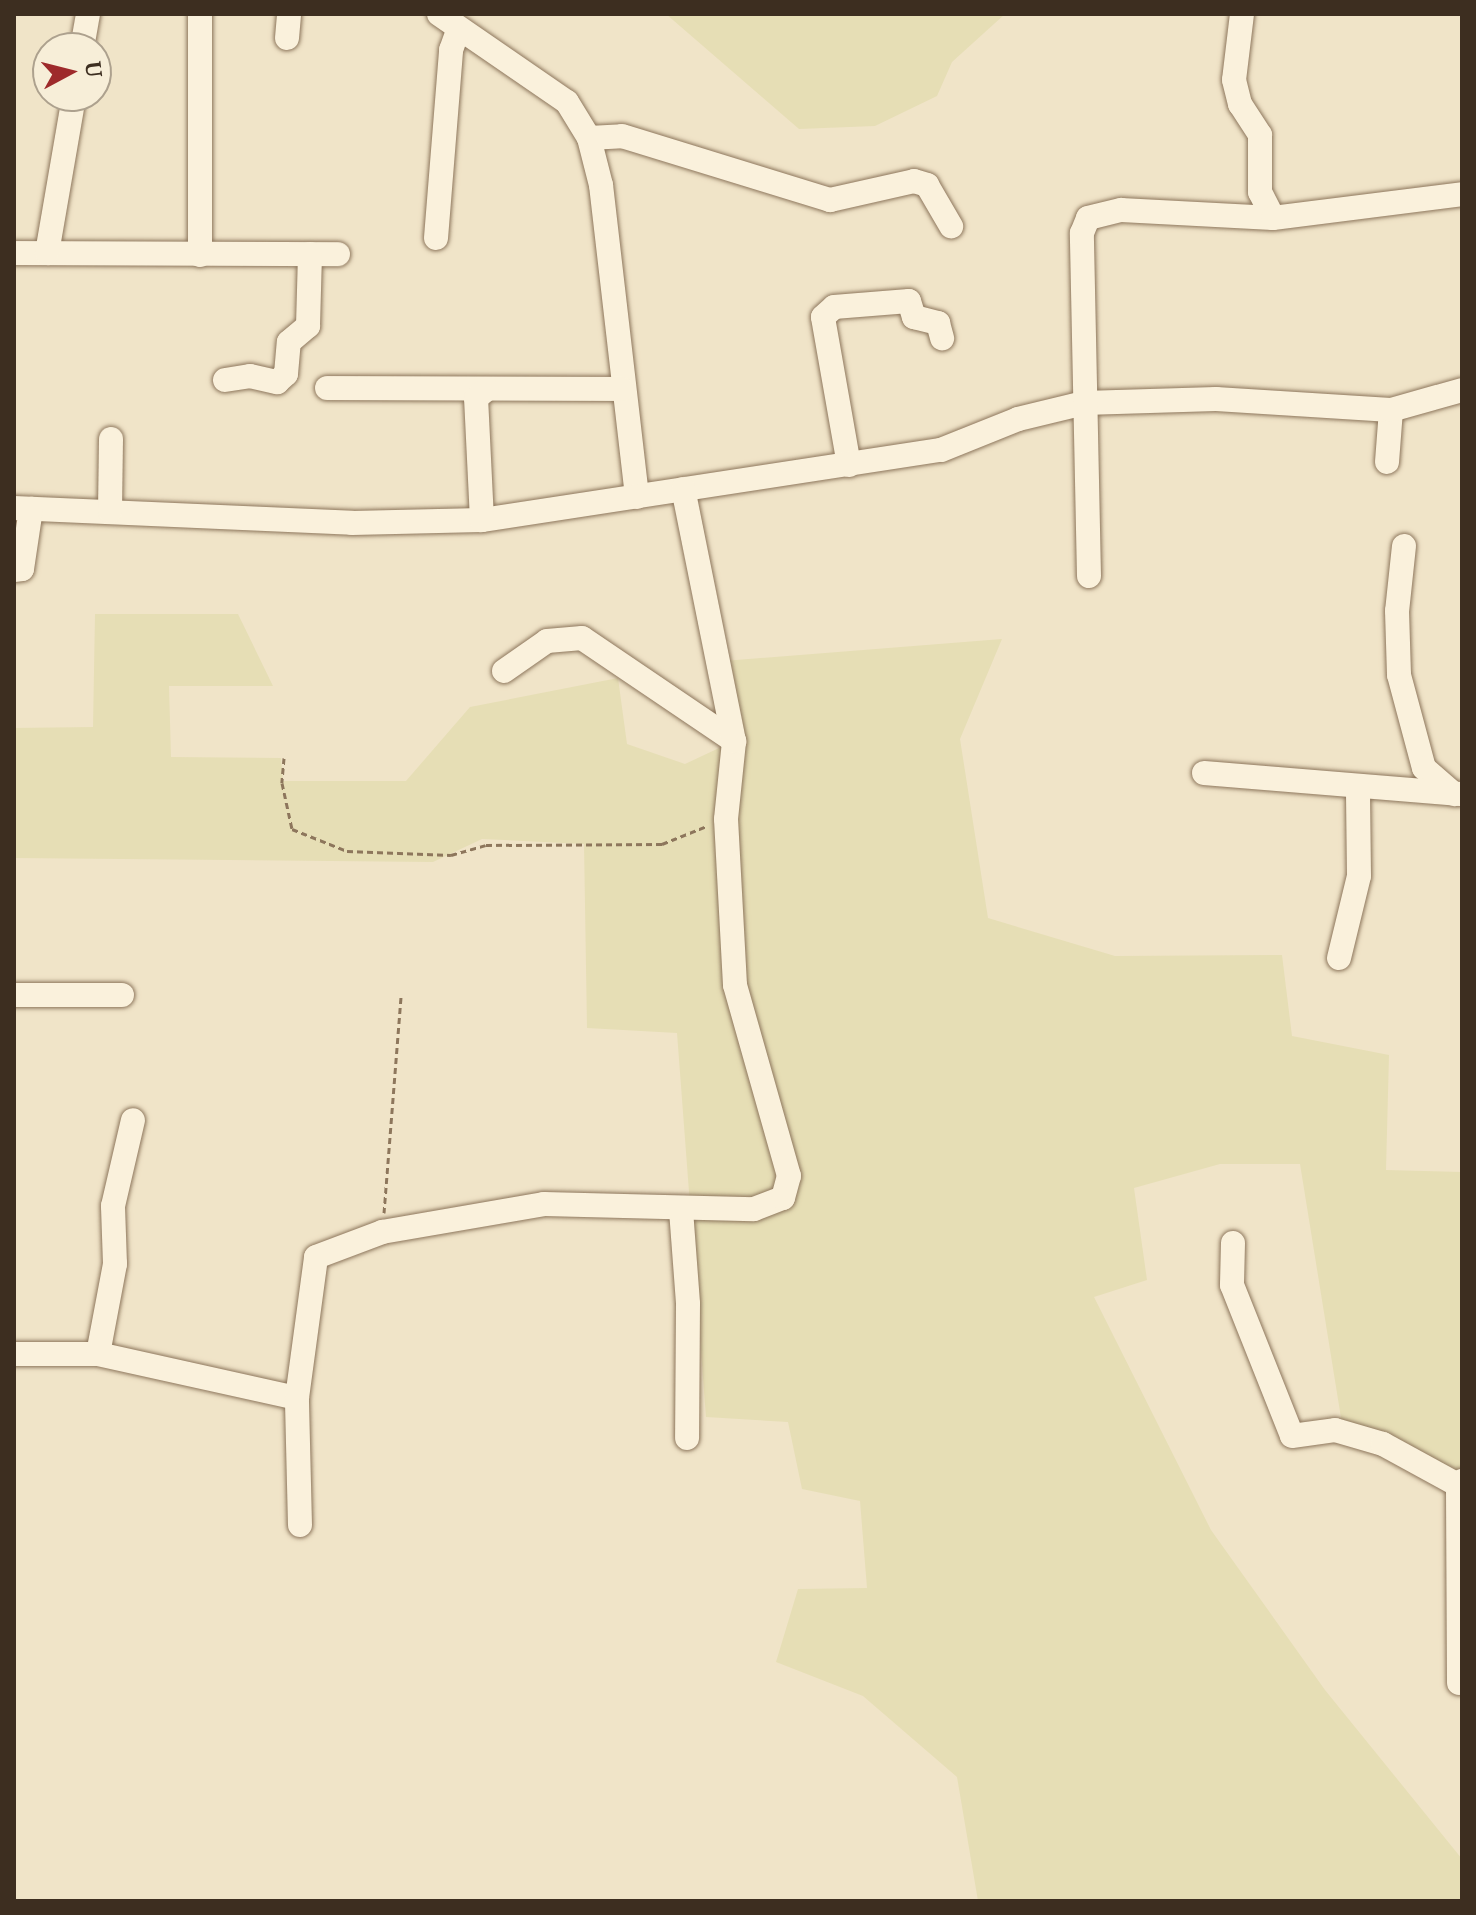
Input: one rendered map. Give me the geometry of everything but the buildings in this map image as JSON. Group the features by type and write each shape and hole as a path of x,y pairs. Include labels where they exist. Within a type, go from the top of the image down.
{"street":[{"path":"200,14 200,255"},
{"path":"439,14 458,31 567,102 589,138 601,185 622,389 637,497"},
{"path":"1242,14 1234,80 1240,104 1260,135 1260,192 1273,218"},
{"path":"436,238 451,50 458,31"},
{"path":"47,253 71,112"},
{"path":"589,138 622,136 830,200 914,181 927,185 951,226"},
{"path":"1089,576 1082,233 1088,218 1121,210 1273,218 1462,194"},
{"path":"14,253 338,254"},
{"path":"225,380 250,376 277,382 286,374 289,342 308,326 310,254"},
{"path":"849,465 823,317 834,307 909,301 914,317 938,323 942,338"},
{"path":"327,388 622,389"},
{"path":"482,520 476,398 487,389"},
{"path":"14,570 22,569 23,509 352,523 482,520 941,450 1018,419 1084,403 1216,399 1391,410 1462,390"},
{"path":"1387,462 1391,410"},
{"path":"110,511 111,439"},
{"path":"300,1525 297,1398 316,1257 382,1232 544,1204 681,1210 754,1209 780,1201 789,1176 735,985 726,819 734,741 683,489"},
{"path":"1404,546 1397,611 1399,675 1424,768 1458,794"},
{"path":"504,671 547,641 582,638 734,741"},
{"path":"1204,773 1358,789 1458,794"},
{"path":"1339,958 1359,876 1358,789"},
{"path":"14,995 122,995"},
{"path":"98,1354 115,1264 113,1206 133,1120"},
{"path":"681,1210 688,1304 687,1438"},
{"path":"1233,1243 1232,1285 1292,1436 1335,1430 1383,1444 1460,1483 1459,1683"},
{"path":"14,1354 98,1354 297,1398"}],"path":[{"path":"284,758 282,783 292,829 347,851 451,855 486,845 662,844 726,819"},
{"path":"382,1232 401,995"}],"shaded area":[{"path":"666,14 1005,14 952,62 937,96 875,126 799,129"},
{"path":"95,614 238,614 273,686 169,686 171,757 281,758 283,781 406,781 470,707 618,678 627,744 685,764 734,741 711,662 1002,639 960,739 988,918 1115,956 1282,955 1292,1036 1389,1055 1386,1170 1462,1172 1462,1478 1342,1424 1300,1164 1220,1164 1134,1188 1147,1280 1094,1297 1211,1530 1325,1690 1462,1859 1462,1901 978,1901 957,1777 863,1696 776,1662 798,1589 867,1588 860,1501 802,1489 788,1422 706,1417 677,1033 587,1028 584,844 482,839 433,862 14,858 14,728 93,727"}]}
